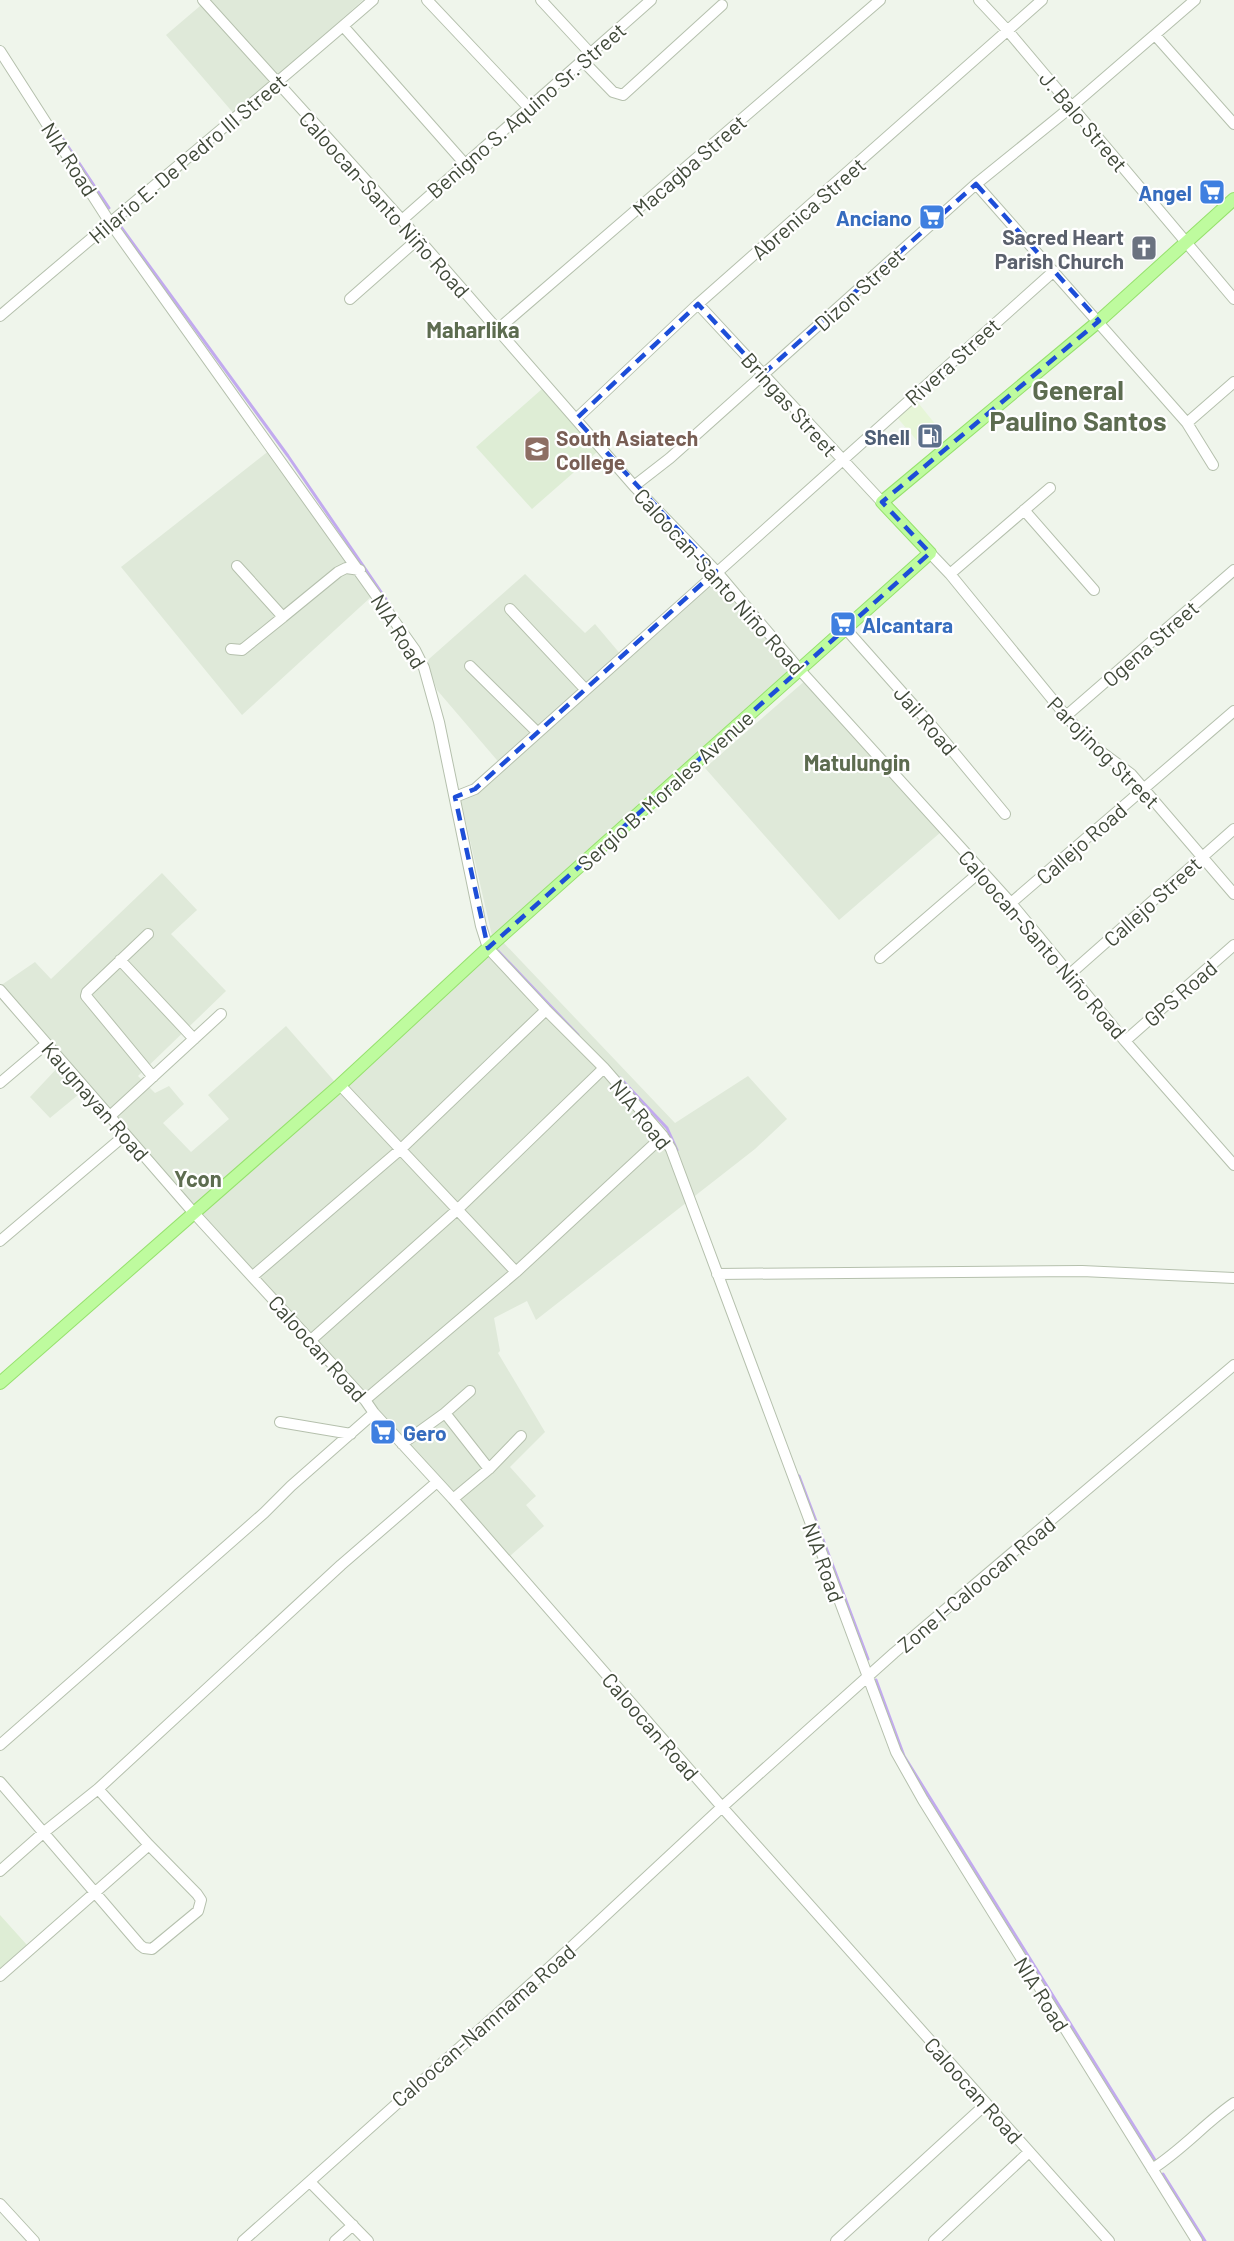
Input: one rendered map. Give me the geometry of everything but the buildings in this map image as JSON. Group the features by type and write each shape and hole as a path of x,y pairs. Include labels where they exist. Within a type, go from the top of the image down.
{"main road":[{"path":"930,553 882,502 1099,321 1234,199"},
{"name":"Sergio B. Morales Avenue","path":"0,1383 340,1085 488,948 930,553"}],"street":[{"name":"Caloocan-Santo Niño Road","path":"203,0 402,220 634,486 716,571 800,669 1011,903 1125,1041 1234,1165"},
{"path":"427,0 529,108"},
{"path":"542,0 613,92 623,95 722,5"},
{"name":"Benigno S. Aquino Sr. Street","path":"402,220 651,0"},
{"name":"Macagba Street","path":"497,330 880,0"},
{"name":"J. Balo Street","path":"979,0 1008,31 1234,299"},
{"name":"Abrenica Street","path":"576,419 698,304 1042,0"},
{"name":"Dizon Street","path":"634,486 670,458 976,184 1071,107 1195,0"},
{"name":"Hilario E. De Pedro III Street","path":"0,316 109,221 277,84 343,26 366,2"},
{"path":"343,26 465,164"},
{"path":"1155,35 1234,124"},
{"name":"NIA Road","path":"0,51 109,221 415,650 424,668 459,795 481,926 488,948 546,1011 604,1068 663,1136 677,1164 896,1752 922,1800 1197,2241"},
{"path":"976,184 1187,423 1213,465"},
{"path":"350,299 418,239"},
{"name":"Rivera Street","path":"459,795 474,789 1054,271"},
{"name":"Bringas Street","path":"698,304 882,502"},
{"path":"1187,423 1234,382"},
{"path":"950,574 1050,488"},
{"path":"1024,510 1094,590"},
{"name":"Parojinog Street","path":"930,553 950,574 1066,716 1092,745 1120,764 1144,789 1234,894"},
{"path":"237,566 283,617"},
{"path":"231,649 242,650 338,572 346,568 360,570"},
{"name":"Ogena Street","path":"1066,716 1234,570"},
{"path":"510,609 585,689"},
{"name":"Jail Road","path":"845,628 932,726 1005,814"},
{"path":"470,666 537,732"},
{"name":"Callejo Road","path":"1011,903 1234,711"},
{"name":"Callejo Street","path":"1070,974 1234,829"},
{"path":"880,958 981,871"},
{"path":"148,934 87,992 86,996 153,1077"},
{"name":"GPS Road","path":"1125,1041 1234,945"},
{"path":"120,960 194,1039"},
{"name":"Kaugnayan Road","path":"0,990 193,1212"},
{"path":"253,1276 401,1149 546,1011"},
{"path":"110,1117 221,1014"},
{"path":"0,1083 46,1044"},
{"path":"311,1340 458,1210 604,1068"},
{"path":"340,1085 516,1272"},
{"path":"0,1241 125,1135"},
{"path":"365,1400 516,1272 663,1136"},
{"name":"Caloocan Road","path":"193,1212 365,1400 722,1808 1109,2241"},
{"path":"717,1274 1082,1271 1234,1278"},
{"name":"Zone I-Caloocan Road","path":"722,1808 867,1678 1234,1365"},
{"path":"402,1444 445,1413 470,1391"},
{"path":"0,1745 374,1413"},
{"path":"445,1413 489,1469"},
{"path":"280,1422 351,1434"},
{"path":"453,1499 489,1469 521,1436"},
{"path":"0,1871 98,1789 341,1565 436,1482"},
{"path":"0,1782 140,1945 148,1949 152,1948 198,1911 201,1900 98,1789"},
{"name":"Caloocan-Namnama Road","path":"243,2241 583,1937 722,1808"},
{"path":"0,1976 148,1845"},
{"path":"1152,2169 1168,2158 1216,2115 1234,2103"},
{"path":"836,2241 986,2104"},
{"path":"934,2241 1029,2152"},
{"path":"310,2182 368,2241"},
{"path":"0,2204 34,2241"},
{"path":"335,2241 353,2225"}],"highlighted area":[{"path":"976,184 1099,321 882,502 930,553 488,948 455,797 475,789 716,571 576,419 698,304 763,374"}],"shaded area":[{"path":"197,0 363,0 235,115 166,35 200,6"},
{"name":"South Asiatech College","path":"542,389 597,452 532,509 476,447"},
{"path":"915,399 944,435 925,450 895,415"},
{"path":"270,450 371,597 242,715 121,567"},
{"path":"525,574 585,633 595,624 622,656 710,575 794,668 492,936 461,801 478,791 502,766 437,690 427,663"},
{"path":"807,679 941,832 839,920 705,768"},
{"path":"162,873 197,910 171,934 226,991 138,1076 155,1093 169,1086 184,1104 163,1123 191,1152 229,1119 208,1095 286,1026 335,1082 501,940 675,1123 748,1076 787,1119 755,1149 536,1320 527,1301 494,1318 500,1351 498,1353 545,1432 510,1467 536,1496 526,1505 544,1526 502,1563 84,1090 50,1118 30,1097 61,1064 0,986 35,962 51,979"},
{"path":"0,1915 27,1945 0,1970"}],"waterway":[{"path":"61,136 109,208"},
{"path":"118,223 288,456 392,608"},
{"path":"498,951 578,1035"},
{"path":"620,1078 667,1128 677,1150"},
{"path":"799,1476 868,1659"},
{"path":"876,1680 904,1756 1155,2160"},
{"path":"1163,2174 1205,2241"}],"place":[{"name":"Angel","path":"1212,192"},
{"name":"Anciano","path":"932,217"},
{"name":"Sacred Heart Parish Church","path":"1144,248"},
{"name":"Shell","path":"930,436"},
{"name":"South Asiatech College","path":"537,449"},
{"name":"Alcantara","path":"843,624"},
{"name":"Gero","path":"383,1432"}],"district":[{"name":"Maharlika","path":"473,329"},
{"name":"General Paulino Santos","path":"1078,404"},
{"name":"Matulungin","path":"857,762"},
{"name":"Ycon","path":"198,1178"}]}
